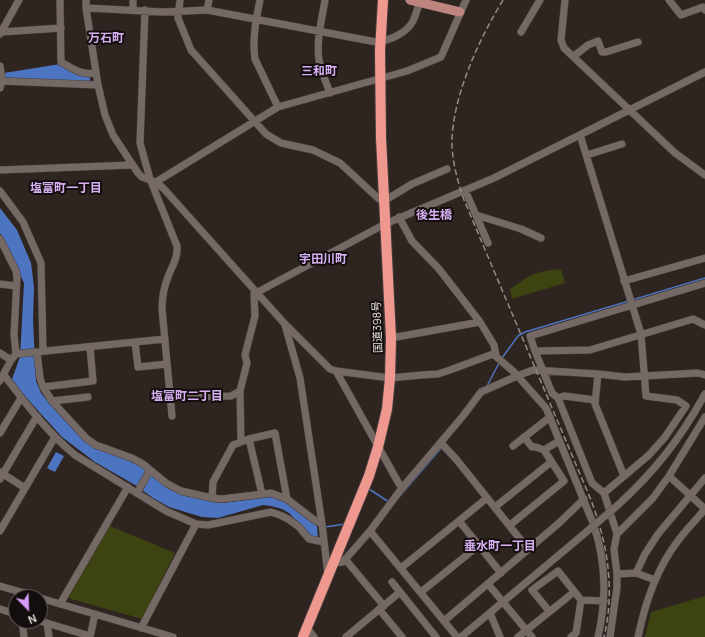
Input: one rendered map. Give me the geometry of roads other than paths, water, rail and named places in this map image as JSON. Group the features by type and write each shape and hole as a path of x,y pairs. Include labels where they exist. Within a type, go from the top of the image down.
{"highway":[{"name":"国道398号","path":"305,632 365,487 378,447 387,409 390,378 391,338 381,136 380,42 383,0"}],"main road":[{"path":"410,0 420,1 460,12"}],"street":[{"path":"1,33 19,0"},
{"path":"60,0 61,62 80,73 96,73"},
{"path":"86,0 98,85 107,122 113,135 132,164 140,176 153,181 284,323 330,369 390,378 438,374 489,355 499,358"},
{"path":"133,0 133,9"},
{"path":"180,0 178,18 191,50 266,134 281,143 313,150 333,159 340,163 379,199 384,201 412,184 447,169"},
{"path":"207,10 209,0"},
{"path":"260,0 256,19 253,50 255,59 278,107"},
{"path":"326,0 320,32 318,54 330,93"},
{"path":"153,181 278,107 380,78 407,72 441,57 466,0"},
{"path":"521,32 540,0"},
{"path":"565,0 562,44 675,153 705,175"},
{"path":"669,0 681,15 703,7 705,10"},
{"path":"86,8 178,12 207,10 380,42 406,30 412,22 420,1"},
{"path":"145,10 140,139 153,181 177,246 177,257 162,293 162,309 172,416"},
{"path":"1,33 61,28"},
{"path":"574,56 588,45 598,41 602,52 638,42"},
{"path":"0,66 1,84 98,85"},
{"path":"241,441 240,391 247,363 245,355 255,316 254,294 398,217 494,178 705,72"},
{"path":"580,135 641,334 646,396 677,400 686,406 665,437 649,455 604,493"},
{"path":"587,155 622,144"},
{"path":"0,170 132,164"},
{"path":"465,190 488,243"},
{"path":"0,191 23,222 41,263 38,352 40,378 43,387 52,401 96,445 132,458 166,483 181,491 212,498 233,499 271,493 287,500 322,524"},
{"path":"476,215 521,229 541,238"},
{"path":"398,217 412,241 439,270 480,322 494,345 499,358 546,408 584,499 601,549 604,601 598,637"},
{"path":"0,239 17,277 14,335 15,356 2,378 54,437 75,455 166,511 196,524 208,525 271,512 280,514 288,519 309,539 324,542"},
{"path":"624,281 705,258"},
{"path":"610,637 615,606 617,574 614,550 617,534 604,493 592,483 558,398 552,393 542,370 530,336 705,283"},
{"path":"0,284 16,286"},
{"path":"535,351 590,350 693,319 705,325"},
{"path":"391,338 480,322"},
{"path":"284,323 300,378 322,524 328,577"},
{"path":"0,353 15,356 38,352 165,339"},
{"path":"135,342 138,367 167,364"},
{"path":"43,387 93,381 90,347"},
{"path":"334,563 343,562 402,488 442,444 485,390 533,370 625,377 698,373 705,375"},
{"path":"336,371 402,488"},
{"path":"598,374 595,400 596,409 624,476"},
{"path":"170,397 231,396 240,391"},
{"path":"461,637 618,505 648,477 668,453 705,394"},
{"path":"558,398 564,396 595,400"},
{"path":"52,401 88,397"},
{"path":"0,433 21,398"},
{"path":"25,488 1,475 37,416"},
{"path":"513,446 550,417"},
{"path":"617,534 653,498 669,476 705,417"},
{"path":"212,498 213,482 233,445 241,441 275,433 287,500"},
{"path":"0,531 54,437"},
{"path":"510,525 564,481 544,450 532,447 524,437"},
{"path":"249,439 262,494"},
{"path":"544,450 559,441"},
{"path":"442,444 510,525 528,549"},
{"path":"495,507 551,462"},
{"path":"558,472 569,463"},
{"path":"137,493 150,470"},
{"path":"638,637 646,605 655,580 676,543 705,509 669,476"},
{"path":"636,573 645,554 658,534 705,478"},
{"path":"60,604 128,487"},
{"path":"401,568 487,498"},
{"path":"444,621 559,523 584,499"},
{"path":"459,521 501,573"},
{"path":"141,628 196,524"},
{"path":"370,530 457,637"},
{"path":"421,592 478,546"},
{"path":"345,559 402,637"},
{"path":"549,612 532,590 558,571 581,600 604,601"},
{"path":"617,574 636,573 655,580"},
{"path":"392,582 436,637"},
{"path":"488,584 532,637"},
{"path":"0,586 11,589"},
{"path":"348,636 400,592"},
{"path":"518,637 574,592"},
{"path":"48,600 173,637"},
{"path":"571,637 576,633 581,600"},
{"path":"490,613 500,637"},
{"path":"48,624 75,634 90,636 95,614"},
{"path":"305,632 314,637"}],"water":[{"path":"60,64 90,76 90,82 4,79 4,73"},
{"path":"0,208 17,230 31,263 34,287 33,320 36,381 41,393 51,405 87,441 148,470 169,489 180,494 222,503 271,497 286,503 317,526 318,538 312,537 289,513 271,506 263,505 218,518 202,517 169,507 95,462 62,437 22,393 12,379 20,357 24,283 0,233"},
{"path":"56,452 64,456 55,472 47,468"}],"waterway":[{"path":"632,300 705,278"},
{"path":"502,358 518,336 525,332 629,301"},
{"path":"487,386 499,363"},
{"path":"400,496 442,447"},
{"path":"369,489 389,502"},
{"path":"325,527 345,524"}],"railway":[{"path":"503,0 476,51 461,89 453,128 453,160 464,200 597,517 602,534 608,568 609,585 609,602 604,637"}],"district":[{"name":"万石町","path":"106,39"},
{"name":"三和町","path":"319,72"},
{"name":"塩富町一丁目","path":"66,189"},
{"name":"後生橋","path":"434,216"},
{"name":"宇田川町","path":"323,260"},
{"name":"塩富町二丁目","path":"187,397"},
{"name":"垂水町一丁目","path":"500,547"}]}
